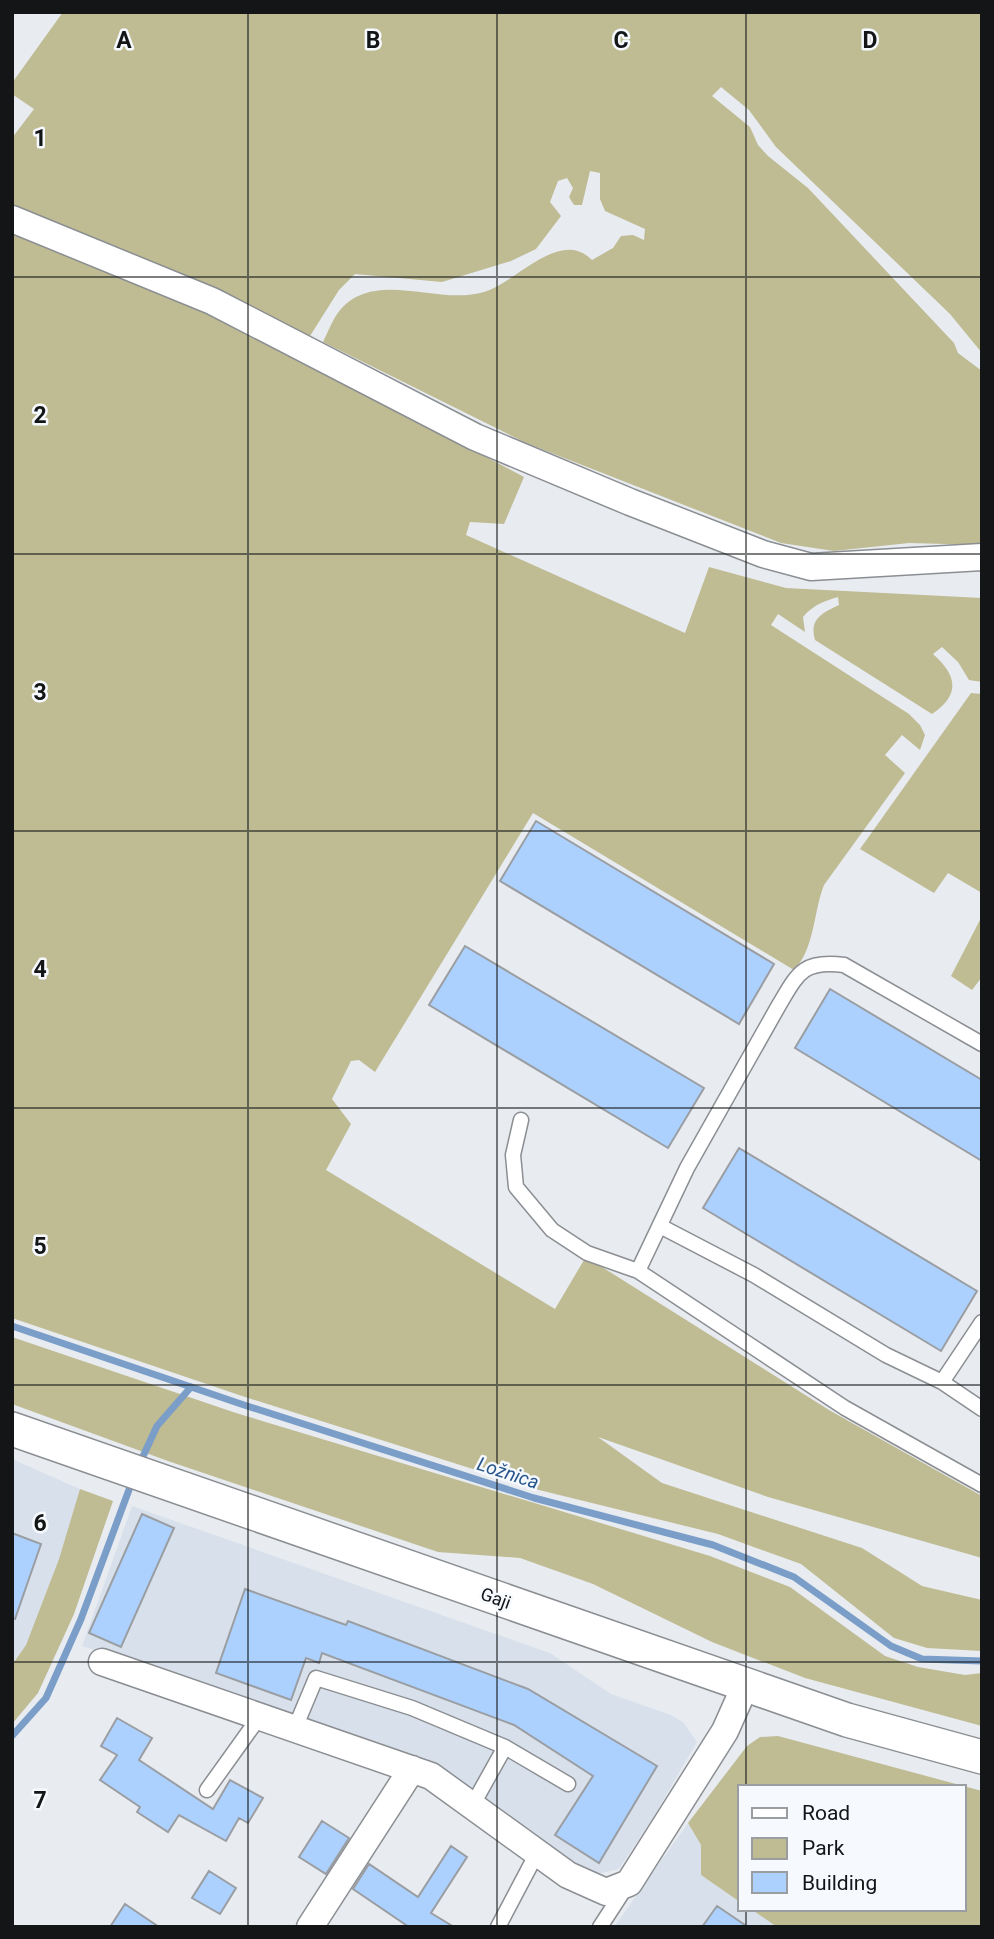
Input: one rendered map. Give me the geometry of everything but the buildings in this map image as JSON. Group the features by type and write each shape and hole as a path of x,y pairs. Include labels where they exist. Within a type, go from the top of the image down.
{"street":[{"path":"12,219 212,301 475,437 763,554 811,567 982,557"},
{"name":"Gaji","path":"12,1429 847,1720 982,1757"},
{"path":"102,1662 431,1776 537,1853 589,1887 606,1892 629,1883 725,1731 746,1684"},
{"path":"310,1927 412,1769"}],"lane":[{"path":"638,1271 687,1168 794,979 804,970 821,962 844,965 982,1044"},
{"path":"522,1120 513,1155 516,1186 552,1230 587,1253 638,1271 845,1408 982,1485"},
{"path":"660,1226 754,1275 886,1356 942,1382 982,1409"},
{"path":"942,1382 982,1322"},
{"path":"295,1728 316,1678 412,1708 505,1747 568,1784"},
{"path":"207,1790 260,1716"},
{"path":"472,1806 505,1747"},
{"path":"498,1927 537,1853"},
{"path":"600,1927 629,1883"}],"shaded area":[{"path":"12,1459 80,1489 59,1559 26,1645 12,1665"},
{"path":"132,1506 550,1653 611,1694 671,1715 684,1723 697,1742 619,1869 590,1876 272,1708 82,1646"},
{"path":"688,1823 701,1845 701,1875 738,1901 738,1911 754,1911 777,1927 614,1927"}],"green space":[{"path":"63,12 982,12 982,353 950,314 776,147 749,110 721,87 712,96 750,127 758,145 768,156 808,188 954,343 958,353 982,371 982,545 909,543 834,551 781,543 526,443 323,342 341,309 356,297 372,291 447,295 484,292 497,287 552,253 566,250 579,252 592,260 613,248 621,236 633,235 644,240 645,229 605,211 600,199 600,173 590,171 582,205 574,205 569,197 573,188 567,178 558,181 550,202 561,216 536,249 511,261 442,282 355,274 339,290 310,336 220,293 12,208 12,138 34,109 12,94 12,83"},
{"path":"12,230 219,316 524,477 504,524 470,522 466,535 685,633 709,567 786,588 982,598 982,682 969,680 958,662 942,647 933,654 951,678 951,692 941,707 932,714 815,640 815,622 822,614 839,605 838,597 819,604 803,617 805,632 778,614 771,625 909,714 925,735 920,750 902,735 885,755 905,773 824,885 810,941 794,970 533,813 375,1072 359,1060 351,1061 332,1099 351,1124 326,1170 555,1309 584,1260 602,1267 829,1410 982,1496 982,1558 768,1497 598,1437 662,1483 862,1548 922,1586 982,1600 982,1651 927,1648 894,1638 801,1564 718,1534 539,1490 245,1397 12,1318"},
{"path":"971,693 982,694 982,893 948,873 934,893 860,849"},
{"path":"982,916 982,977 972,990 951,976"},
{"path":"12,1337 236,1413 710,1556 790,1587 885,1656 918,1667 965,1675 982,1673 982,1726 805,1678 712,1642 593,1584 520,1558 438,1552 168,1461 12,1404"},
{"path":"80,1489 113,1501 74,1614 38,1693 12,1724 12,1665 26,1645 59,1559"},
{"path":"778,1736 960,1785 738,1785 738,1901 701,1875 701,1845 688,1823 747,1746 760,1737"},
{"path":"966,1787 982,1791 982,1927 777,1927 754,1911 966,1911"}],"waterway":[{"name":"Ložnica","path":"12,1326 241,1404 534,1498 713,1545 794,1577 891,1646 922,1659 982,1661"},
{"path":"139,1465 157,1426 191,1387"},
{"path":"12,1736 46,1698 81,1619 133,1479"}]}
